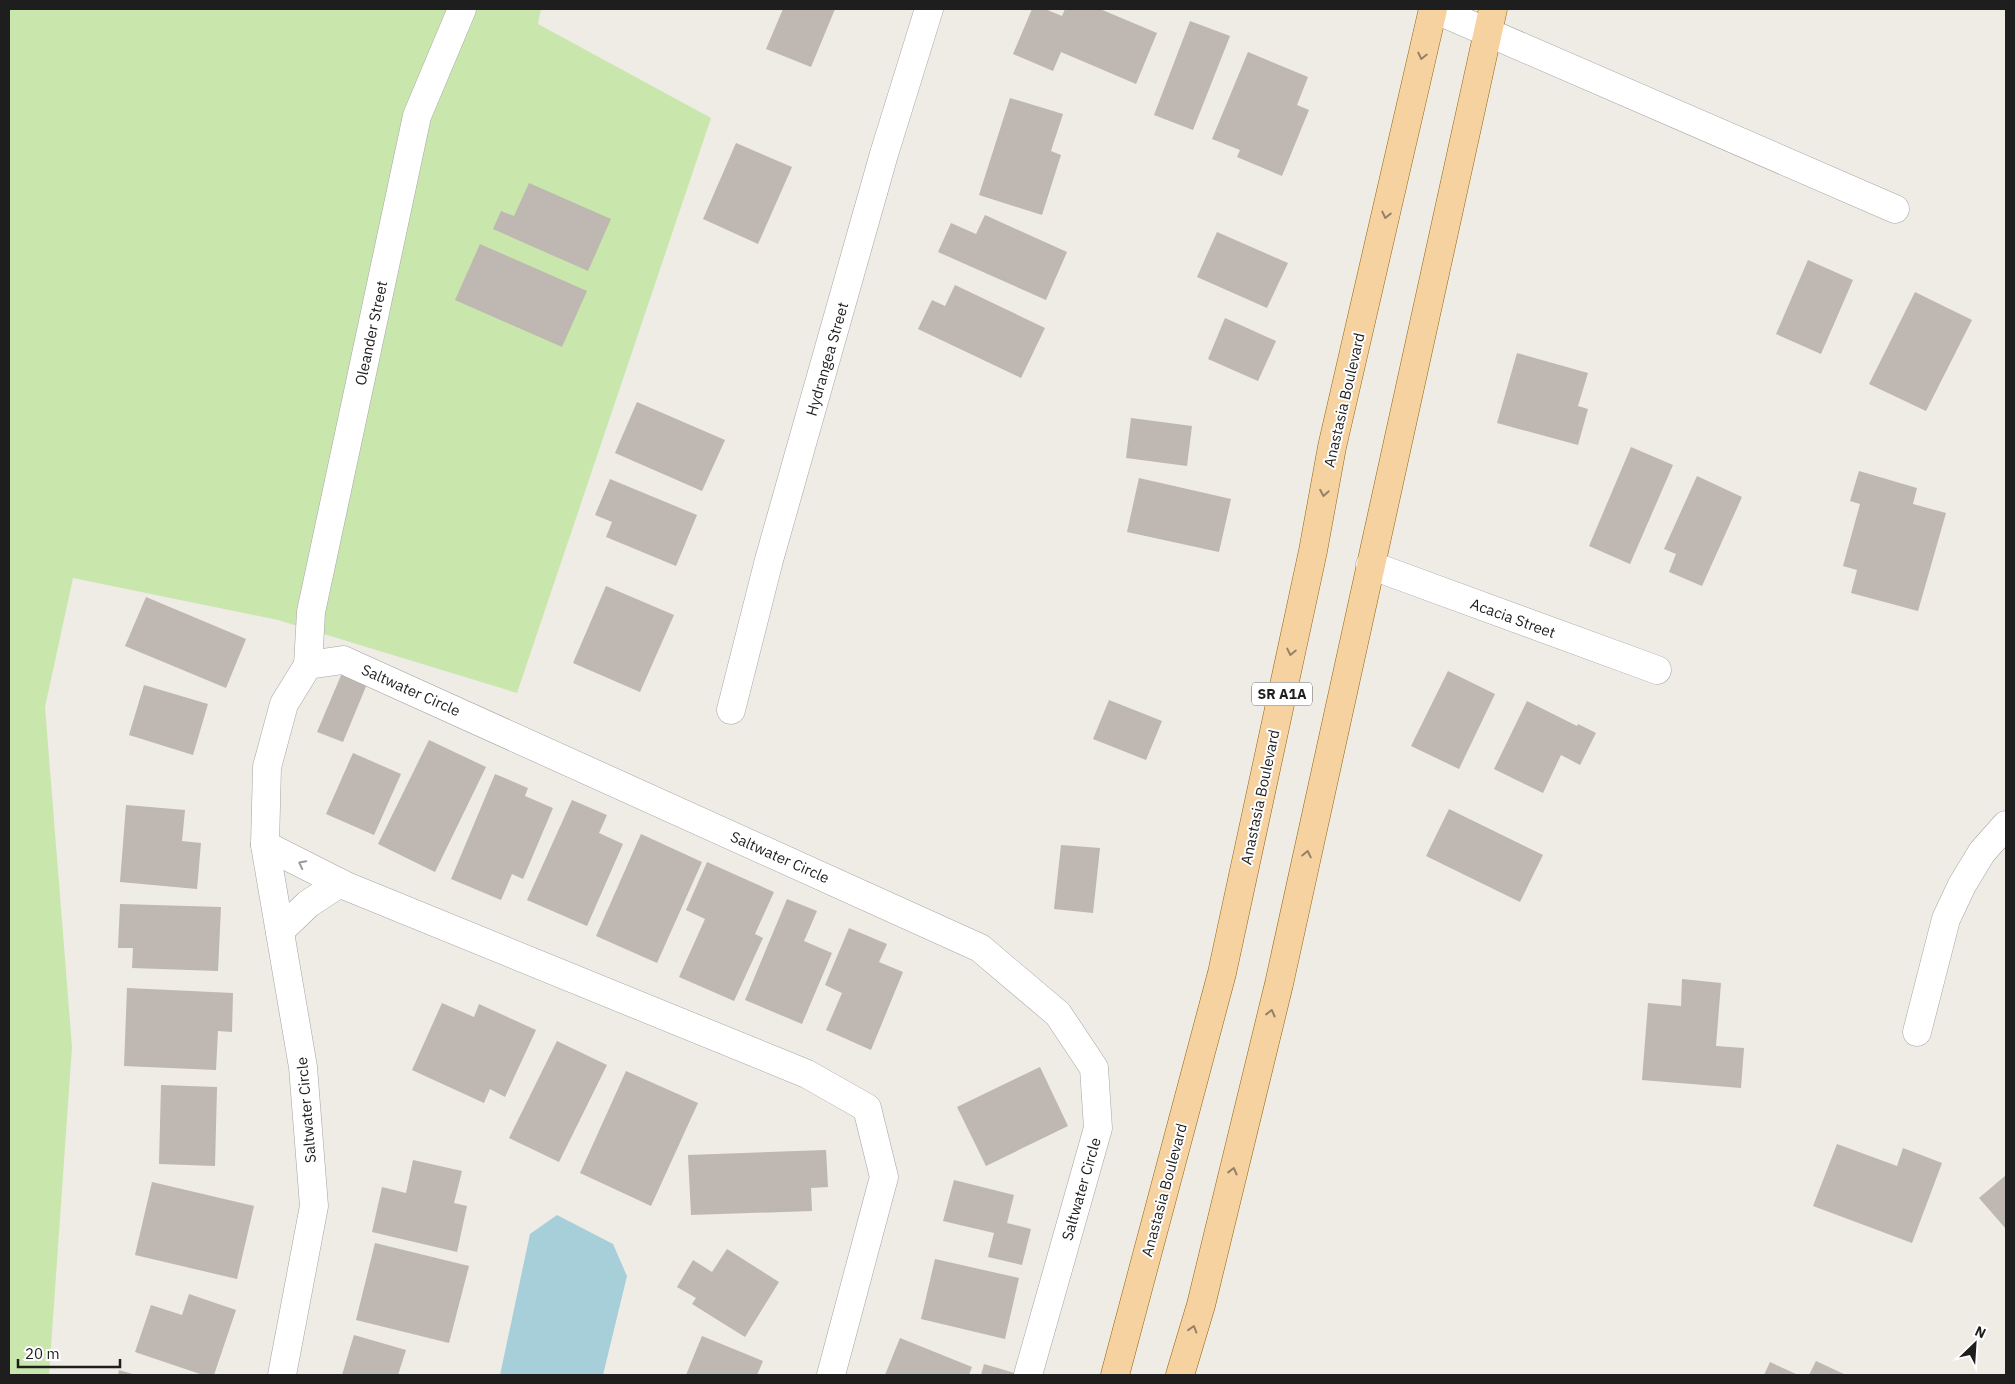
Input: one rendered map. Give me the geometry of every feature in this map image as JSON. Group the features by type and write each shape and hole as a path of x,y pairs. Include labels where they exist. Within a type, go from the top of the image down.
{"main road":[{"name":"Anastasia Boulevard","path":"1115,1375 1222,973 1313,551 1332,447 1434,9"},
{"path":"1180,1375 1200,1305 1279,984 1490,21"}],"street":[{"name":"Oleander Street","path":"308,665 311,612 417,116 462,9"},
{"name":"Hydrangea Street","path":"731,710 769,560 884,154 928,9"},
{"path":"1434,9 1490,21 1895,209"},
{"name":"Acacia Street","path":"1370,565 1657,670"},
{"name":"Saltwater Circle","path":"282,1375 314,1206 303,1067 265,845 267,767 284,704 308,665 343,660 980,948 1058,1014 1094,1068 1098,1128 1028,1375"},
{"path":"1917,1032 1946,919 1962,884 1982,852 2006,825"},
{"path":"265,845 340,882 807,1074 867,1108 884,1177 831,1375"},
{"path":"280,931 308,904 340,882"}],"green space":[{"path":"9,9 541,9 538,24 711,118 517,693 278,620 73,578 45,707 72,1047 49,1375 9,1375"}],"water":[{"path":"557,1215 613,1244 627,1276 603,1375 500,1375 530,1234"}],"building":[{"path":"783,9 835,9 811,67 766,49"},
{"path":"1032,9 1045,9 1062,16 1065,9 1100,9 1157,33 1136,84 1061,52 1053,71 1013,54"},
{"path":"1190,21 1230,36 1193,130 1154,115"},
{"path":"1248,52 1308,77 1297,105 1309,110 1282,176 1237,157 1240,150 1212,139"},
{"path":"1010,98 1063,114 1051,151 1061,155 1042,215 979,195"},
{"path":"736,143 792,167 758,244 703,219"},
{"path":"529,183 611,219 588,271 493,229 501,211 514,216"},
{"path":"985,215 1067,252 1046,300 938,252 951,223 976,234"},
{"path":"1217,232 1288,263 1267,308 1197,277"},
{"path":"480,244 587,291 562,347 455,300"},
{"path":"1808,260 1853,280 1821,354 1776,334"},
{"path":"955,285 1045,328 1021,378 918,329 932,300 945,306"},
{"path":"1915,292 1972,320 1926,411 1869,384"},
{"path":"1225,318 1276,341 1258,381 1208,359"},
{"path":"1517,353 1588,373 1578,406 1588,409 1578,445 1497,423"},
{"path":"637,402 725,440 702,491 615,453"},
{"path":"1131,418 1192,426 1187,466 1126,458"},
{"path":"1631,447 1673,465 1630,564 1589,546"},
{"path":"1859,471 1917,488 1913,504 1946,513 1918,611 1851,593 1857,570 1843,566 1860,504 1850,501"},
{"path":"1697,476 1742,497 1702,586 1669,572 1676,554 1664,549"},
{"path":"1139,478 1231,499 1219,552 1127,532"},
{"path":"610,479 697,515 676,566 606,537 612,522 595,515"},
{"path":"606,586 674,615 640,692 573,663"},
{"path":"146,597 246,639 226,688 125,646"},
{"path":"1448,671 1495,694 1459,769 1411,746"},
{"path":"342,673 367,684 343,742 317,732"},
{"path":"144,685 208,704 193,755 129,735"},
{"path":"1109,700 1162,721 1146,760 1093,739"},
{"path":"1527,701 1577,726 1578,724 1596,733 1580,765 1561,755 1543,793 1494,769"},
{"path":"429,740 486,767 435,872 378,844"},
{"path":"353,753 401,774 374,835 326,814"},
{"path":"495,774 528,788 525,796 553,808 523,879 512,874 501,900 451,879"},
{"path":"572,800 607,815 599,833 623,844 587,926 527,900"},
{"path":"126,805 185,810 182,841 201,843 197,889 120,882"},
{"path":"1449,809 1543,855 1520,902 1426,856"},
{"path":"641,834 702,862 657,963 596,936"},
{"path":"1061,845 1100,848 1093,913 1054,909"},
{"path":"707,862 774,892 755,934 763,938 734,1001 679,977 705,919 686,910"},
{"path":"787,899 817,911 804,941 832,953 802,1024 745,1000"},
{"path":"120,904 221,907 218,971 132,968 133,948 118,948"},
{"path":"849,928 887,944 879,962 903,972 871,1050 826,1030 842,993 825,985"},
{"path":"1682,979 1721,983 1716,1046 1744,1048 1741,1088 1642,1080 1648,1003 1681,1006"},
{"path":"127,988 233,993 232,1032 218,1031 216,1070 124,1066"},
{"path":"442,1003 474,1017 479,1004 536,1030 505,1097 490,1089 484,1103 412,1070"},
{"path":"557,1041 607,1065 559,1162 509,1138"},
{"path":"1040,1067 1068,1126 986,1166 957,1107"},
{"path":"626,1071 698,1103 651,1206 580,1173"},
{"path":"161,1085 217,1087 215,1166 159,1164"},
{"path":"1837,1144 1897,1166 1903,1148 1942,1163 1912,1243 1813,1206"},
{"path":"826,1150 828,1187 811,1188 812,1211 691,1215 688,1155"},
{"path":"413,1160 462,1171 454,1203 467,1206 457,1252 372,1232 382,1187 406,1193"},
{"path":"2006,1175 2006,1229 1979,1198"},
{"path":"954,1180 1014,1195 1007,1223 1031,1229 1022,1265 988,1257 994,1233 943,1221"},
{"path":"152,1182 254,1206 237,1279 135,1255"},
{"path":"375,1243 469,1266 449,1343 356,1320"},
{"path":"727,1249 779,1282 745,1337 692,1304 696,1298 677,1287 693,1260 712,1272"},
{"path":"935,1259 1019,1278 1005,1339 921,1319"},
{"path":"189,1294 236,1310 214,1375 203,1375 135,1352 151,1305 182,1315"},
{"path":"354,1335 406,1350 398,1375 342,1375"},
{"path":"702,1336 763,1361 757,1375 686,1375"},
{"path":"900,1338 972,1367 969,1375 885,1375"},
{"path":"1816,1361 1846,1375 1809,1375"},
{"path":"1770,1362 1798,1375 1764,1375"},
{"path":"984,1364 1021,1375 981,1375"},
{"path":"119,1370 136,1375 118,1375"}]}
